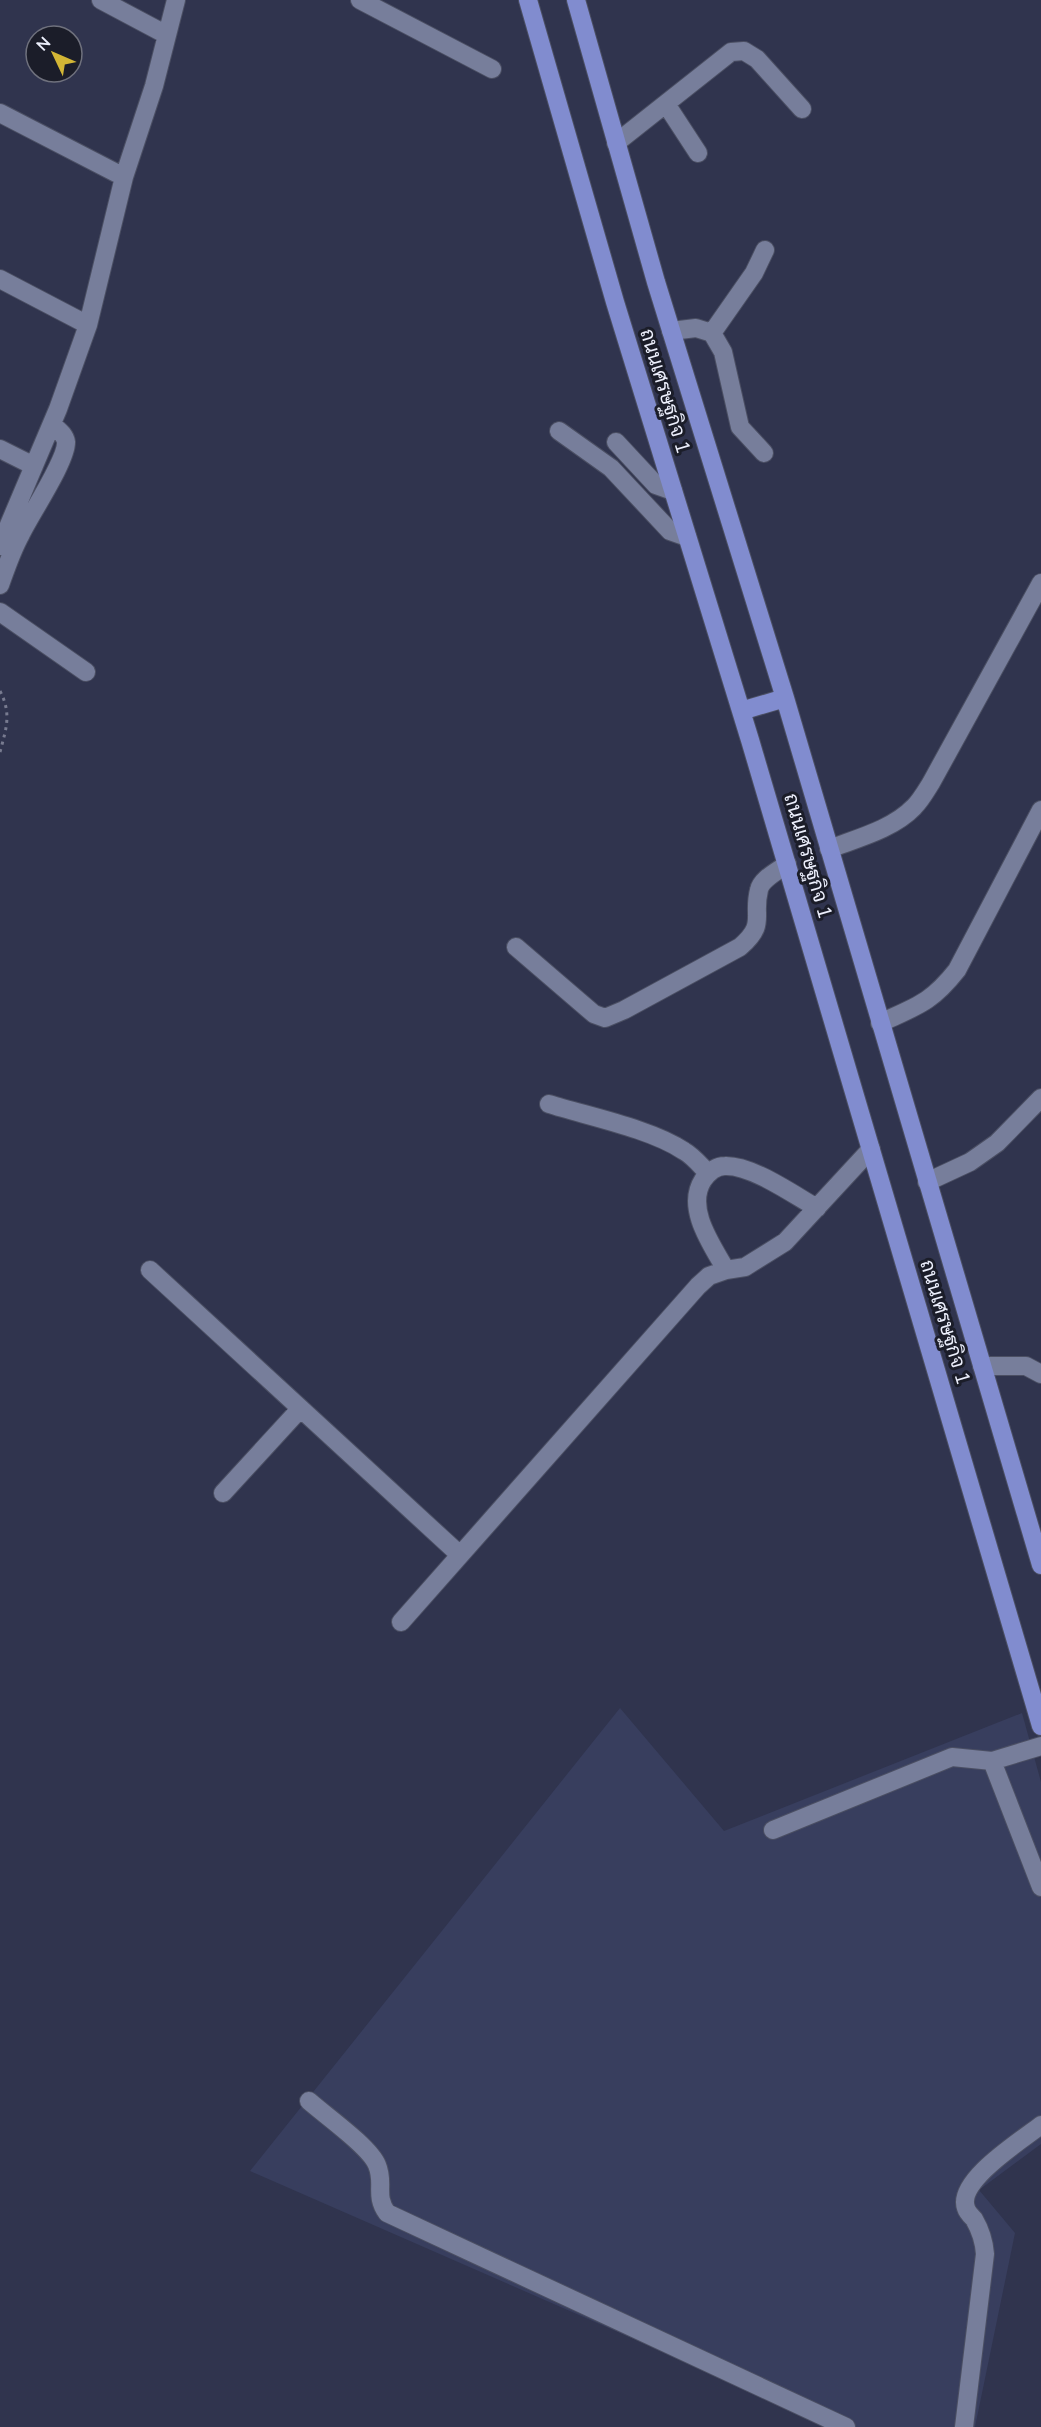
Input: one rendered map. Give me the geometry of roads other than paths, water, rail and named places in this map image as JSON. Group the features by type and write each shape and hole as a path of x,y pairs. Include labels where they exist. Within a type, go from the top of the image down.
{"main road":[{"name":"ถนนเศรษฐกิจ 1","path":"528,0 615,303 787,864 1041,1726"},
{"name":"ถนนเศรษฐกิจ 1","path":"576,0 671,331 785,698 1041,1565"},
{"path":"741,711 785,698"}],"street":[{"path":"100,0 165,34"},
{"path":"0,546 52,424 88,325 124,177 154,86 165,34 176,0"},
{"path":"360,0 492,69"},
{"path":"616,143 731,52 744,51 757,59 802,109"},
{"path":"666,104 698,153"},
{"path":"0,113 124,177"},
{"path":"712,333 754,273 765,250"},
{"path":"0,279 88,325"},
{"path":"671,331 696,328 712,333 723,352 740,427 764,453"},
{"path":"0,585 21,534 65,449 66,441 63,434 52,424"},
{"path":"559,431 611,468 670,531 687,537"},
{"path":"616,442 657,484 672,491"},
{"path":"0,449 34,466"},
{"path":"829,849 877,831 897,821 915,807 931,783 1041,583"},
{"path":"0,612 86,672"},
{"path":"880,1023 927,1002 957,970 1041,810"},
{"path":"516,947 594,1014 605,1018 740,947 752,937 758,923 759,889 769,877 787,864"},
{"path":"927,1182 970,1162 997,1143 1041,1098"},
{"path":"549,1104 654,1136 687,1152 708,1173"},
{"path":"401,1622 698,1286 709,1276 745,1267 785,1242 871,1149"},
{"path":"726,1270 703,1229 697,1202 698,1189 708,1173 724,1165 739,1168 759,1176 818,1208"},
{"path":"150,1270 460,1555"},
{"path":"982,1366 1026,1366 1041,1374"},
{"path":"222,1493 300,1409"},
{"path":"773,1830 952,1757 992,1761 1041,1746"},
{"path":"992,1761 1041,1887"},
{"path":"309,2101 373,2156 378,2168 381,2205 387,2214 846,2427"},
{"path":"964,2427 985,2254 984,2238 966,2208 964,2196 970,2185 989,2166 1041,2126"}]}
